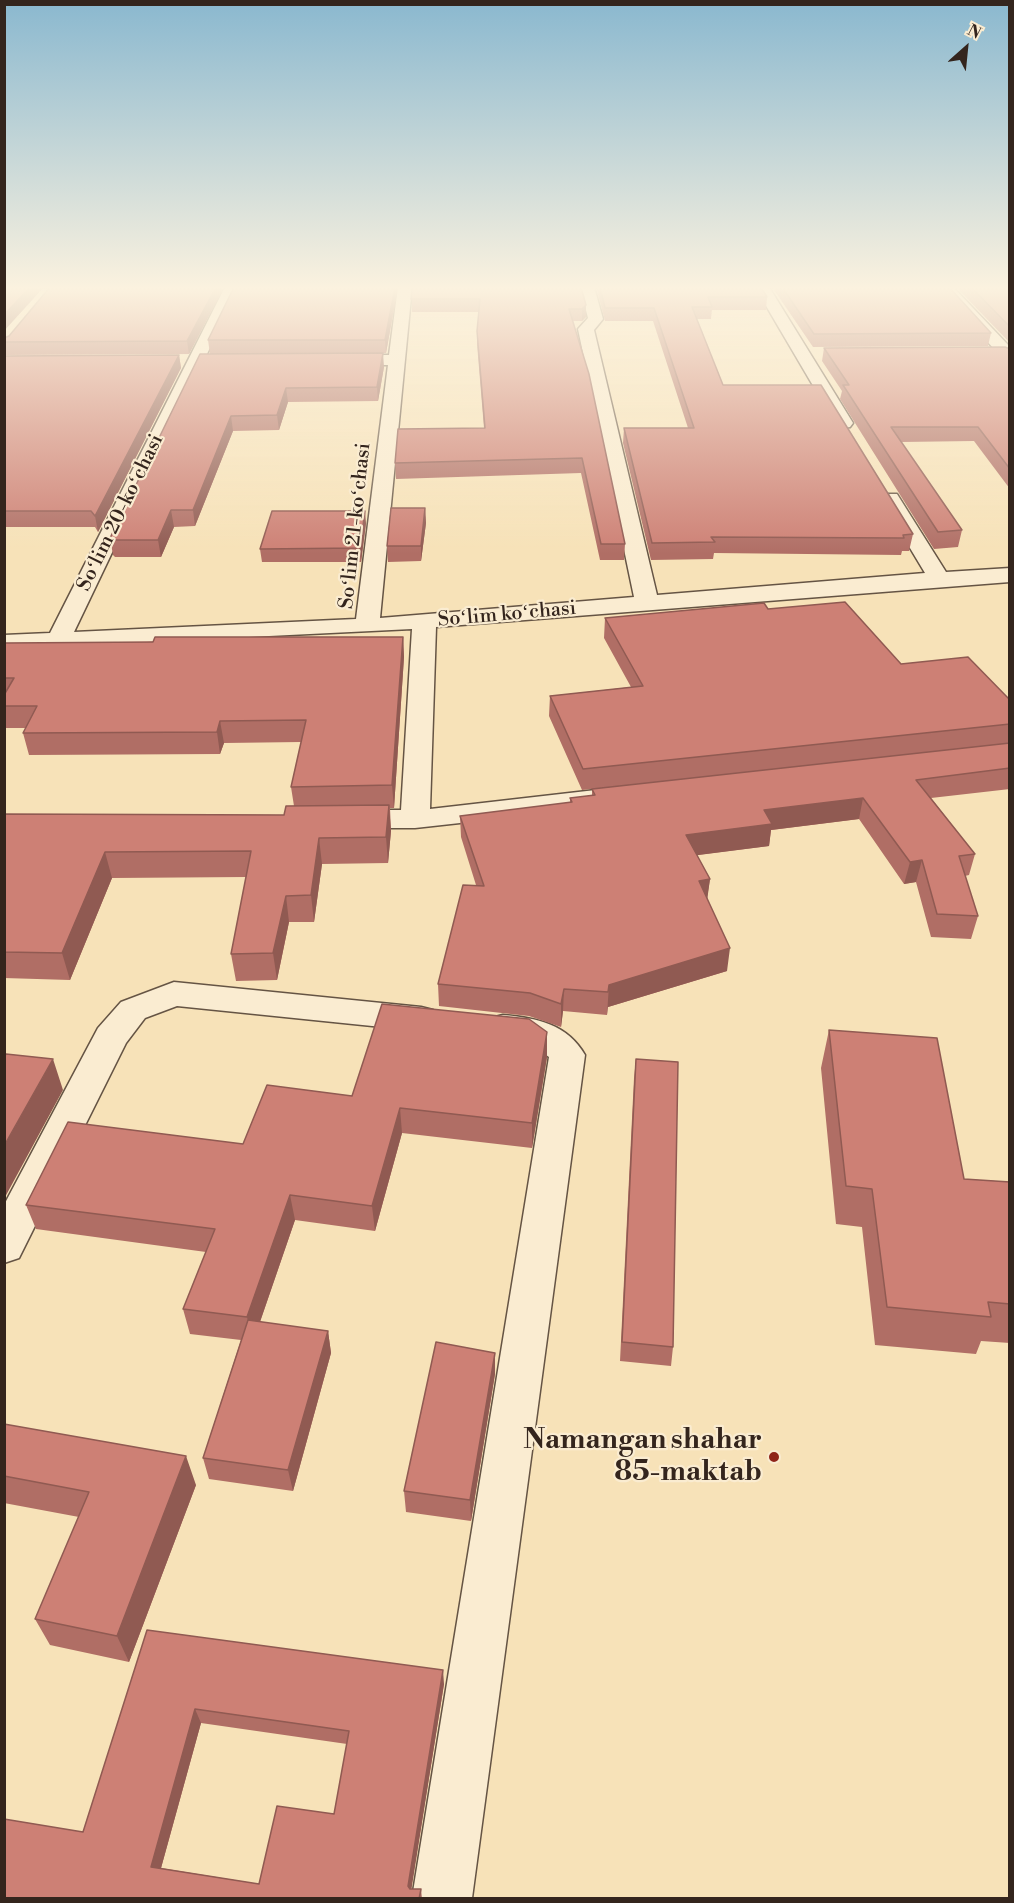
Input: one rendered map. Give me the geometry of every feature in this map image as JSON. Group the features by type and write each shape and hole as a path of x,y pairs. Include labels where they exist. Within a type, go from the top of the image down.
{"street":[{"name":"Soʻlim 20-koʻchasi","path":"58,641 189,376"},
{"name":"Soʻlim 21-koʻchasi","path":"367,626 395,376"},
{"path":"597,376 647,603"},
{"path":"815,376 852,436"},
{"path":"883,487 939,579"},
{"name":"Soʻlim koʻchasi","path":"4,642 367,626 939,579 1010,576"},
{"path":"415,819 424,622"},
{"path":"321,820 415,819 641,794"},
{"path":"4,1246 111,1037 133,1010 174,994 464,1023 545,1034 560,1043 567,1055 442,1899"}],"building":[{"path":"4,376 168,376 95,516 91,511 4,511"},
{"path":"189,376 379,376 377,387 286,388 277,415 231,416 193,510 171,510 158,540 111,540"},
{"path":"481,376 589,376 625,544 601,544 582,458 395,463 398,429 485,428"},
{"path":"677,376 719,376 723,385 821,385 913,534 903,535 904,538 711,537 715,542 652,543 624,428 694,428"},
{"path":"843,376 1010,376 1010,469 978,427 891,427 962,530 938,532 843,385 849,385"},
{"path":"391,508 425,508 421,546 387,546"},
{"path":"272,511 365,511 360,548 260,549"},
{"path":"845,602 901,664 968,657 1010,700 1010,724 583,769 550,696 643,686 605,618 764,603 768,609"},
{"path":"155,637 403,637 392,785 291,787 306,720 220,721 217,732 23,733 37,706 4,706 4,695 14,678 4,678 5,643 153,642"},
{"path":"1010,743 1010,768 916,780 975,854 959,856 978,916 937,914 922,860 910,862 863,798 764,810 772,824 686,835 710,879 699,881 730,948 609,985 608,992 564,989 561,1004 530,993 438,984 463,885 484,886 460,816 572,802 570,798 595,795 592,789"},
{"path":"389,805 386,837 319,838 311,895 286,896 273,953 231,954 251,851 105,852 62,953 4,952 4,814 284,815 286,806"},
{"path":"382,1004 529,1019 547,1032 532,1123 400,1108 372,1206 290,1195 247,1317 183,1309 215,1229 26,1205 68,1122 243,1144 267,1085 352,1096"},
{"path":"829,1030 937,1038 964,1179 1010,1182 1010,1304 988,1302 991,1317 887,1307 872,1189 846,1186"},
{"path":"6,1054 53,1059 4,1146 4,1057"},
{"path":"636,1059 678,1062 673,1347 622,1342"},
{"path":"248,1320 328,1331 288,1470 203,1458"},
{"path":"436,1342 495,1353 470,1500 404,1491"},
{"path":"4,1424 186,1456 117,1636 35,1619 89,1492 4,1476"},
{"path":"147,1630 443,1670 408,1886 410,1889 421,1889 419,1899 4,1899 4,1819 83,1832","holes":["195,1709 349,1731 334,1814 277,1806 259,1884 151,1867"]}],"place":[{"name":"Namangan shahar 85-maktab","path":"774,1457"}]}
